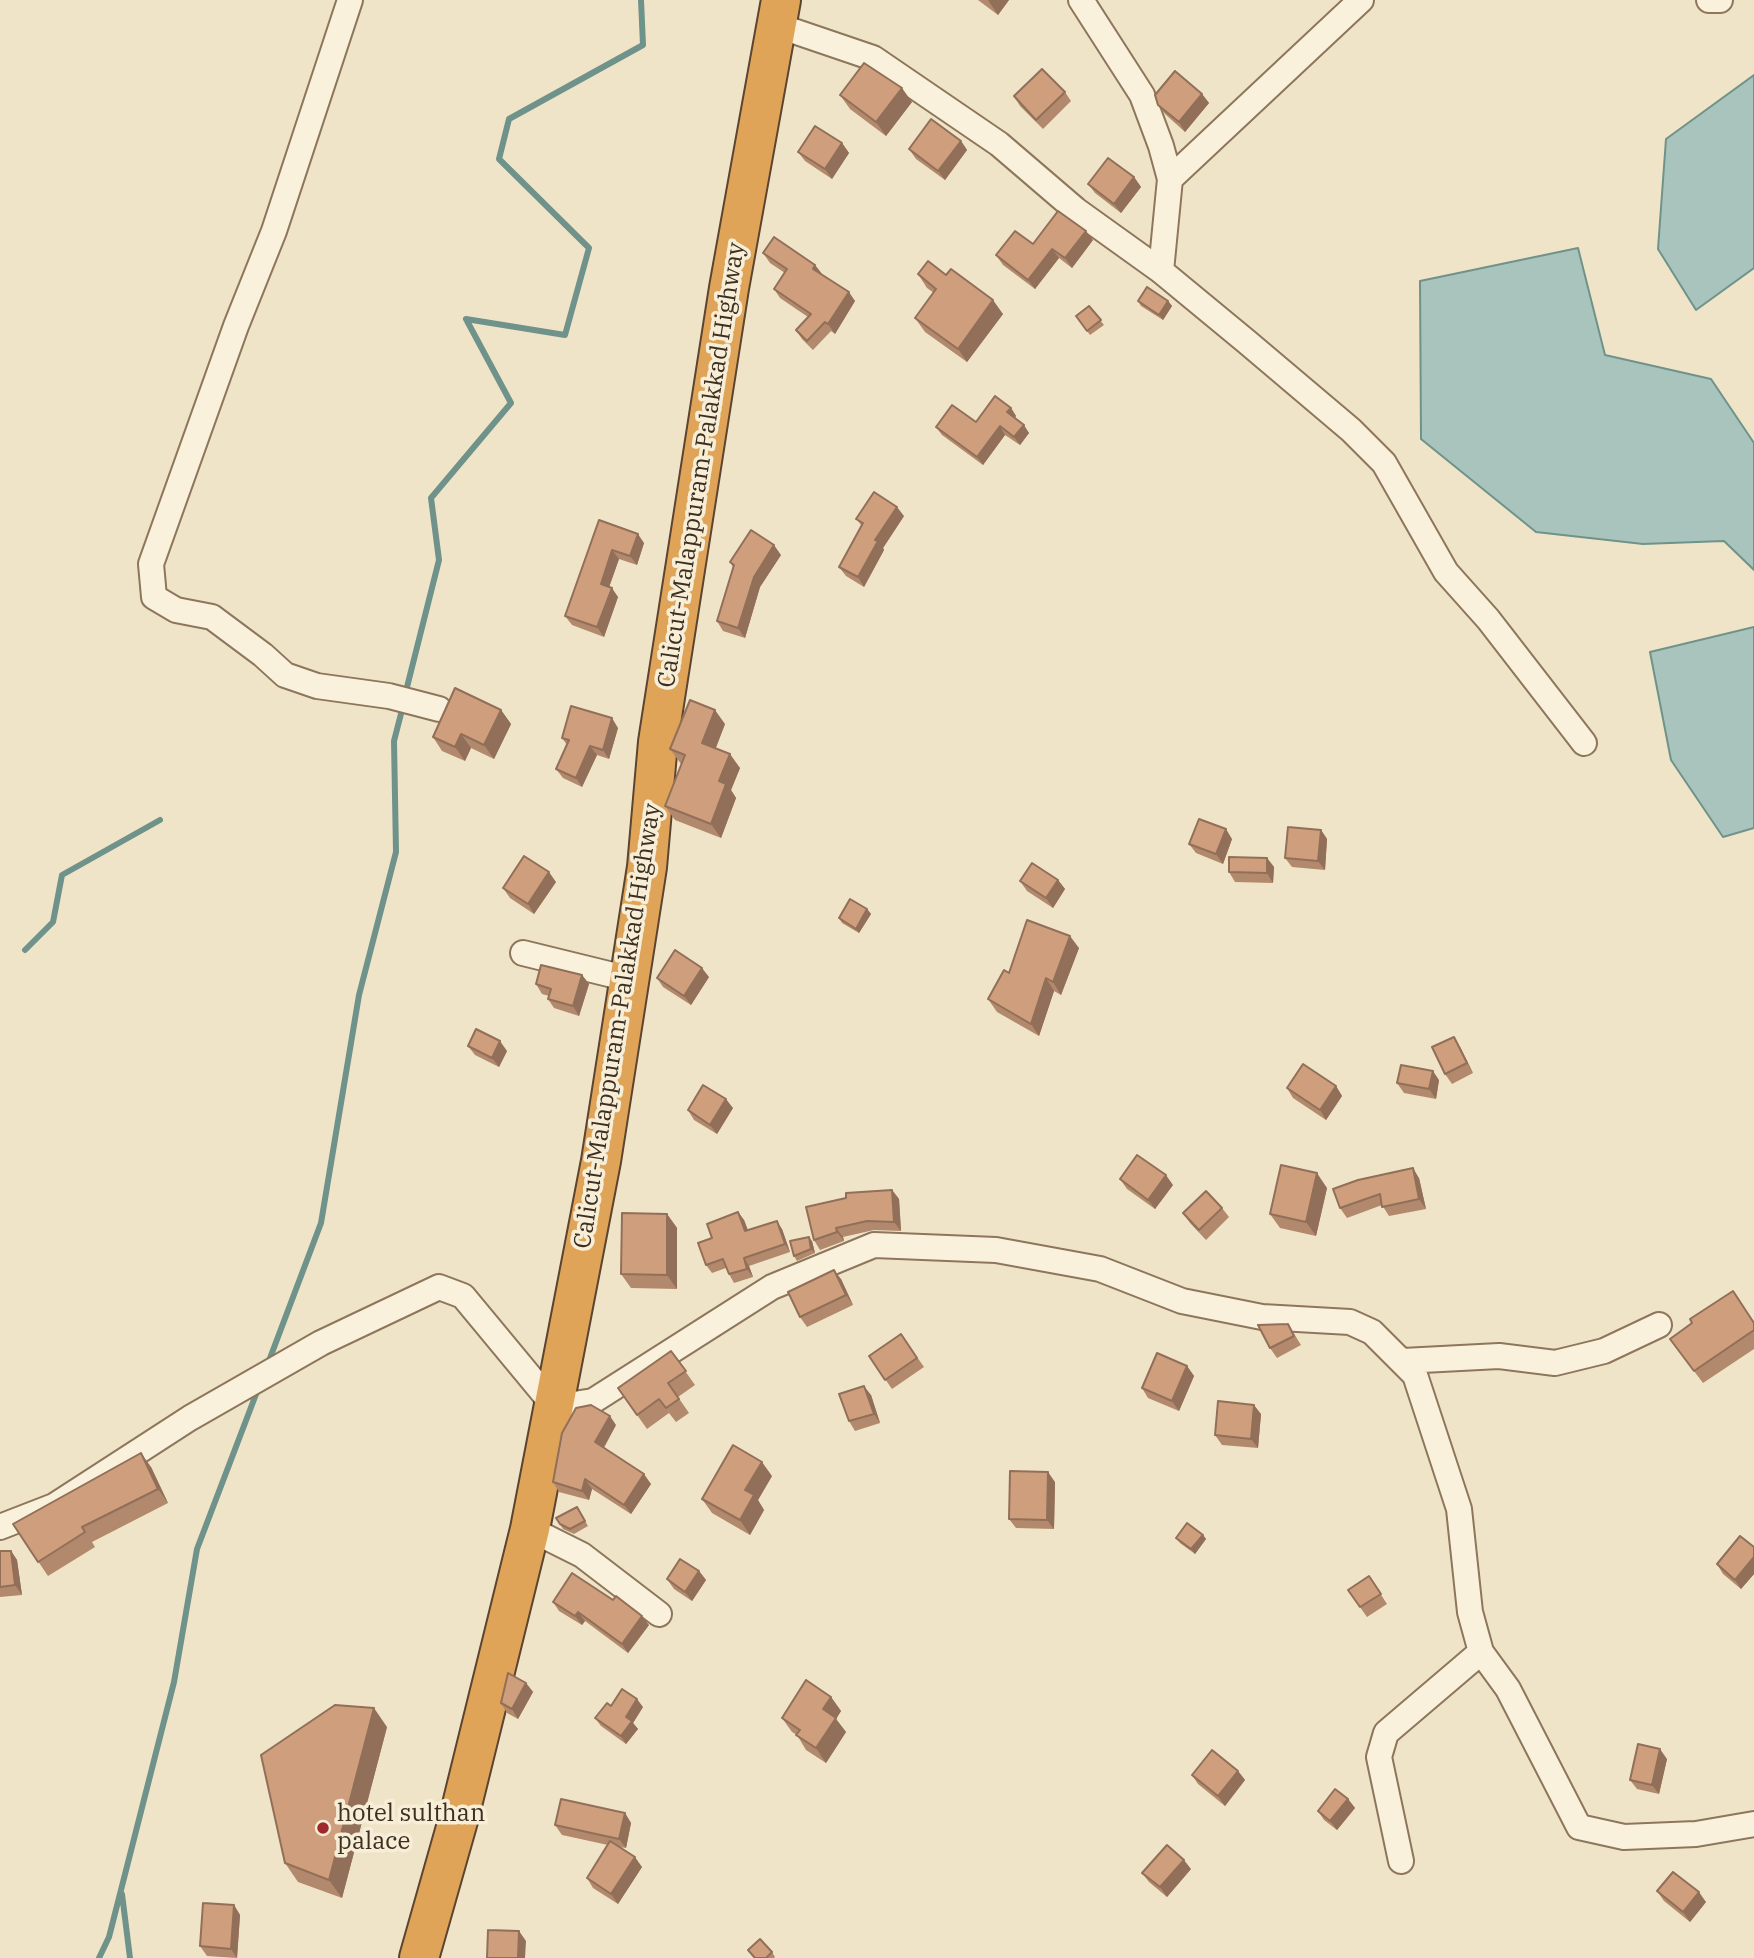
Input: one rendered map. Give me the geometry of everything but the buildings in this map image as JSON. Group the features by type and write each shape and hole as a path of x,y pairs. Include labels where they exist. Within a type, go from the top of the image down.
{"highway":[{"name":"Calicut-Malappuram-Palakkad Highway","path":"419,1958 459,1816 530,1529 601,1161 647,867 658,742 729,288 779,12"}],"street":[{"path":"350,0 274,231 236,326 151,564 154,597 176,610 212,617 285,675 317,686 388,696 429,706"},
{"path":"1081,0 1142,95 1170,179 1161,271"},
{"path":"1170,179 1361,0"},
{"path":"1709,0 1720,0"},
{"path":"779,12 873,58 999,144 1076,210 1161,271 1320,404 1384,463 1446,572 1488,619 1584,743"},
{"path":"523,953 629,979"},
{"path":"0,1527 54,1506 245,1385 321,1343 439,1287 463,1296 555,1407 593,1401 772,1287 874,1245 996,1250 1100,1269 1182,1301 1262,1317 1350,1322 1371,1332 1403,1361 1415,1376 1460,1509 1470,1612 1481,1652 1508,1689 1579,1827 1625,1837 1696,1835 1754,1824"},
{"path":"1403,1361 1499,1356 1555,1363 1604,1351 1659,1325"},
{"path":"530,1529 582,1555 659,1614"},
{"path":"1401,1861 1379,1757 1386,1733 1481,1652"}],"water":[{"path":"1754,75 1754,268 1696,310 1658,249 1666,139"},
{"path":"1578,248 1605,355 1711,379 1754,443 1754,570 1724,541 1643,544 1536,532 1421,439 1420,281"},
{"path":"1754,627 1754,828 1723,837 1671,760 1650,652"}],"waterway":[{"path":"405,695 439,560 431,498 511,403 466,319 565,335 589,248 499,159 509,119 643,45 641,0"},
{"path":"267,1366 321,1223 359,995 396,852 394,741 403,706"},
{"path":"25,950 53,922 62,875 160,820"},
{"path":"99,1958 109,1937 174,1682 197,1549 258,1389"},
{"path":"122,1894 130,1958"}],"place":[{"name":"hotel sulthan palace","path":"323,1828"}]}
